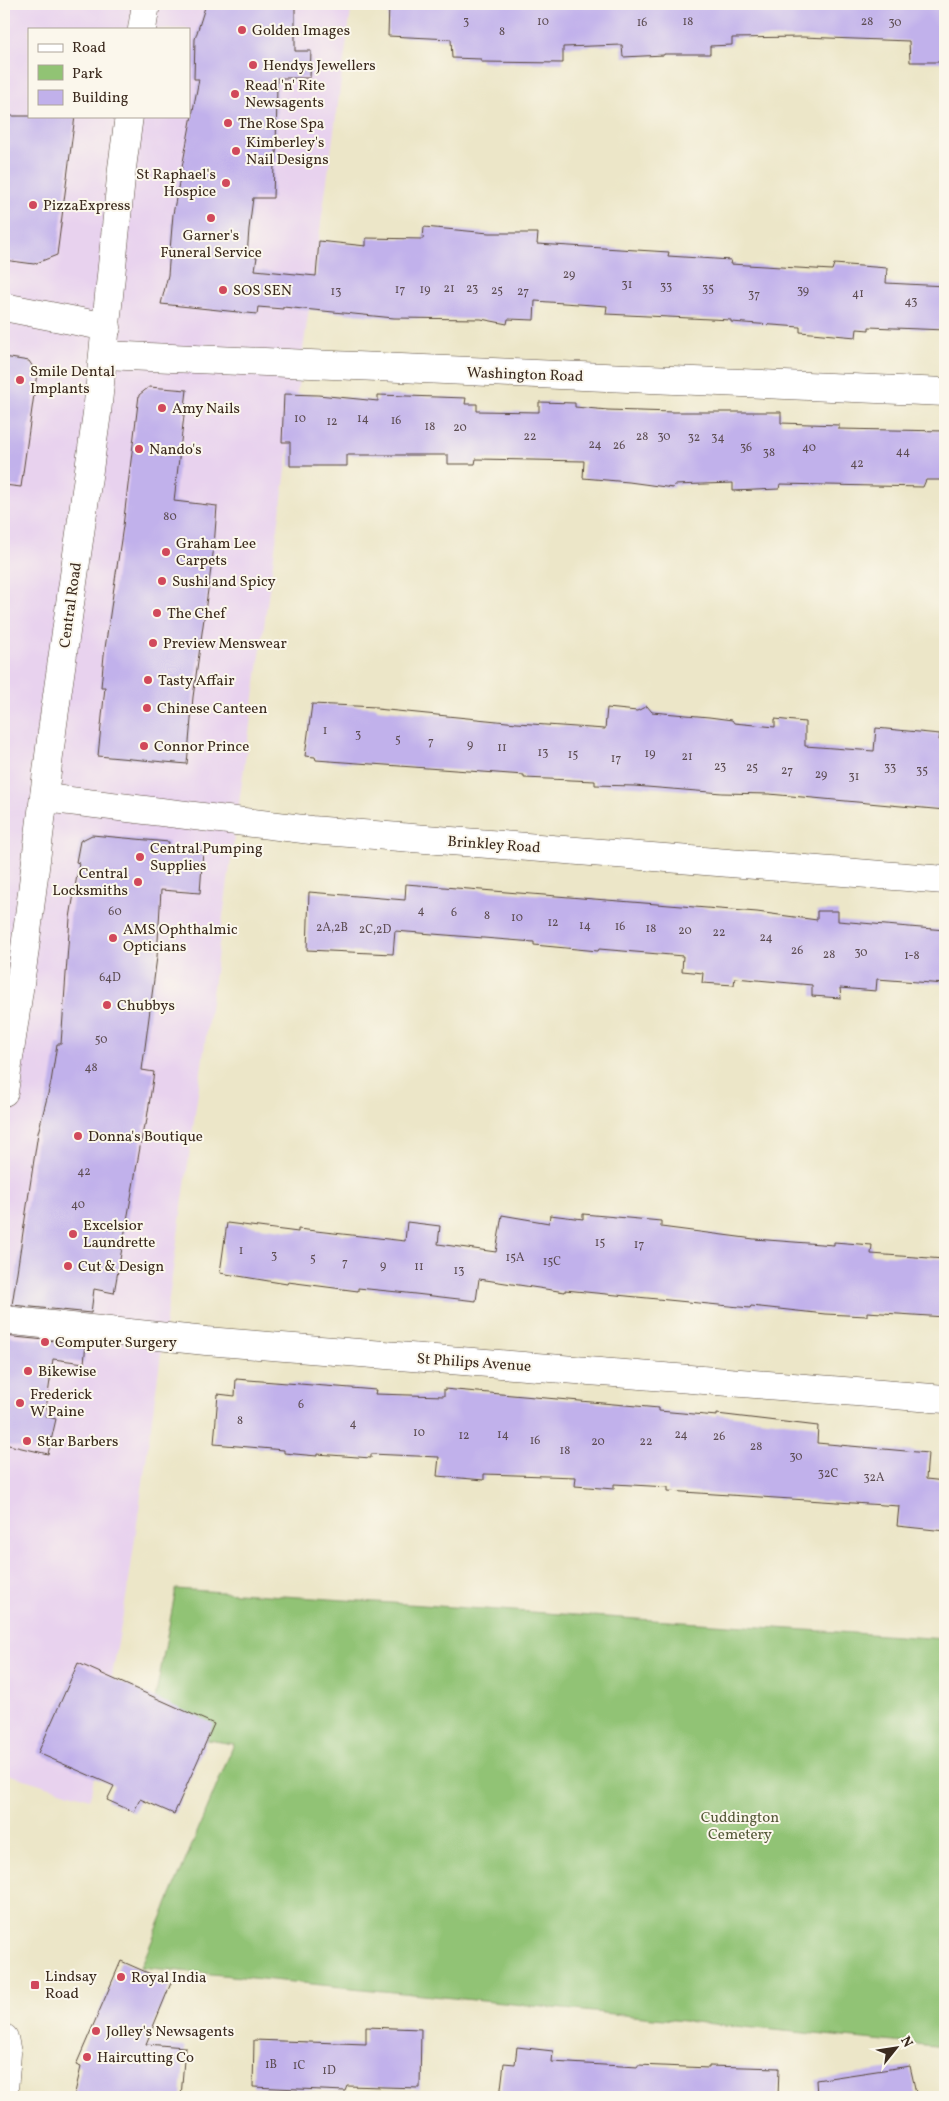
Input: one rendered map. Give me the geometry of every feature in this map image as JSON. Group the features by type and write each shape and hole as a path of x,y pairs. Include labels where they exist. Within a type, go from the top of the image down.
{"street":[{"path":"142,28 146,4"},
{"name":"Central Road","path":"4,1092 24,956 104,355 122,168 129,118"},
{"path":"4,307 107,327"},
{"name":"Washington Road","path":"104,355 945,392"},
{"name":"Brinkley Road","path":"45,798 311,830 945,880"},
{"name":"St Philips Avenue","path":"4,1320 206,1341 945,1399"},
{"path":"4,2038 7,2053 4,2090"}],"shaded area":[{"path":"4,4 352,4 129,1581 90,1799 4,1773"}],"green space":[{"name":"Cuddington Cemetery","path":"176,1589 945,1639 945,2047 141,1967 234,1744 149,1731"}],"building":[{"path":"206,4 295,4 295,51 311,51 310,78 277,78 276,164 274,164 273,198 253,198 249,229 247,256 257,257 255,270 316,276 319,241 366,246 366,238 423,239 424,227 489,233 538,233 537,244 669,252 668,256 731,260 730,264 832,270 834,264 887,268 886,283 945,286 945,330 869,327 869,330 857,329 856,337 800,332 800,327 731,322 731,320 606,314 607,306 535,301 534,320 508,319 507,324 481,319 394,318 283,307 283,309 258,307 257,314 161,304 168,275 173,214 199,79 194,79 195,39"},
{"path":"389,4 945,4 945,62 910,62 909,41 802,37 732,38 732,45 710,46 710,54 664,54 623,57 622,45 563,47 563,63 481,62 481,59 452,58 451,39 388,36"},
{"name":"PizzaExpress","path":"4,116 75,118 57,255 34,264 4,260"},
{"path":"4,357 29,361 37,373 21,487 4,485"},
{"path":"149,387 187,390 174,501 217,506 214,547 193,697 187,764 98,756 105,687 101,687 104,655 123,526 139,395"},
{"path":"284,394 318,395 378,401 378,395 466,398 465,404 477,404 477,411 539,412 539,402 575,403 575,407 608,410 781,412 781,423 839,425 839,429 945,431 945,480 926,480 923,487 780,484 779,489 733,491 733,483 674,485 673,488 583,478 584,461 476,459 475,464 448,464 448,455 347,455 347,466 290,466 290,442 282,442"},
{"path":"312,704 377,707 377,709 517,723 605,729 607,708 637,711 647,706 652,712 732,720 734,723 775,727 775,719 805,722 805,746 874,751 876,728 940,734 939,740 945,741 945,810 769,794 595,785 595,781 524,778 524,775 316,760 315,757 305,756"},
{"path":"92,835 169,842 168,847 203,851 200,893 161,890 157,957 142,1070 154,1072 146,1125 144,1125 114,1293 94,1289 91,1313 12,1305 38,1133 51,1082 57,1044 61,1044 70,918 79,863 76,862 80,841"},
{"path":"406,884 757,912 817,920 817,911 838,911 838,921 945,930 945,984 877,979 876,991 840,988 841,998 812,996 812,985 735,978 734,985 702,983 703,973 682,971 683,956 599,949 598,951 534,945 534,942 395,931 393,954 307,950 309,892 405,900"},
{"path":"583,1214 661,1221 661,1227 754,1239 834,1245 834,1242 872,1245 871,1254 945,1259 945,1317 867,1312 867,1316 825,1314 751,1306 750,1308 565,1290 565,1292 479,1279 476,1301 358,1288 358,1291 288,1282 287,1284 220,1273 227,1223 298,1232 298,1229 405,1241 407,1222 440,1226 438,1244 496,1252 502,1215 549,1223 550,1215 583,1219"},
{"path":"4,1336 86,1344 84,1363 53,1359 45,1416 56,1419 48,1454 4,1444"},
{"path":"236,1379 376,1390 375,1394 444,1396 444,1389 659,1408 659,1411 717,1416 717,1414 818,1426 817,1443 928,1453 926,1479 945,1481 945,1531 897,1526 899,1506 668,1491 668,1487 614,1484 614,1489 575,1486 576,1477 484,1474 484,1480 437,1476 439,1457 371,1454 371,1458 317,1454 317,1456 284,1453 284,1450 214,1444 218,1394 235,1396"},
{"path":"78,1663 214,1724 174,1814 140,1799 134,1812 107,1800 114,1786 38,1753"},
{"path":"121,1961 171,1983 146,2044 185,2047 181,2097 74,2097 81,2067 76,2065"},
{"path":"366,2027 421,2029 420,2088 347,2086 345,2091 253,2087 254,2040 366,2044"},
{"path":"517,2047 553,2051 552,2062 638,2067 638,2065 779,2068 778,2097 500,2097 504,2063 515,2064"},
{"path":"910,2066 917,2097 817,2097 816,2080"}],"place":[{"name":"Golden Images","path":"242,30"},
{"name":"Hendys Jewellers","path":"253,65"},
{"name":"Read 'n' Rite Newsagents","path":"235,94"},
{"name":"The Rose Spa","path":"228,123"},
{"name":"Kimberley's Nail Designs","path":"236,151"},
{"name":"St Raphael's Hospice","path":"226,183"},
{"name":"PizzaExpress","path":"33,205"},
{"name":"Garner's Funeral Service","path":"211,218"},
{"name":"SOS SEN","path":"223,290"},
{"name":"Smile Dental Implants","path":"20,380"},
{"name":"Amy Nails","path":"162,408"},
{"name":"Nando's","path":"139,449"},
{"name":"Graham Lee Carpets","path":"166,552"},
{"name":"Sushi and Spicy","path":"162,581"},
{"name":"The Chef","path":"157,613"},
{"name":"Preview Menswear","path":"153,643"},
{"name":"Tasty Affair","path":"148,680"},
{"name":"Chinese Canteen","path":"147,708"},
{"name":"Connor Prince","path":"144,746"},
{"name":"Central Pumping Supplies","path":"140,857"},
{"name":"Central Locksmiths","path":"138,882"},
{"name":"AMS Ophthalmic Opticians","path":"113,938"},
{"name":"Chubbys","path":"107,1005"},
{"name":"Donna's Boutique","path":"78,1136"},
{"name":"Excelsior Laundrette","path":"73,1234"},
{"name":"Cut & Design","path":"68,1266"},
{"name":"Computer Surgery","path":"45,1342"},
{"name":"Bikewise","path":"28,1371"},
{"name":"Frederick W Paine","path":"20,1403"},
{"name":"Star Barbers","path":"27,1441"},
{"name":"Royal India","path":"121,1977"},
{"name":"Lindsay Road","path":"35,1985"},
{"name":"Jolley's Newsagents","path":"96,2031"},
{"name":"Haircutting Co","path":"87,2057"}]}
